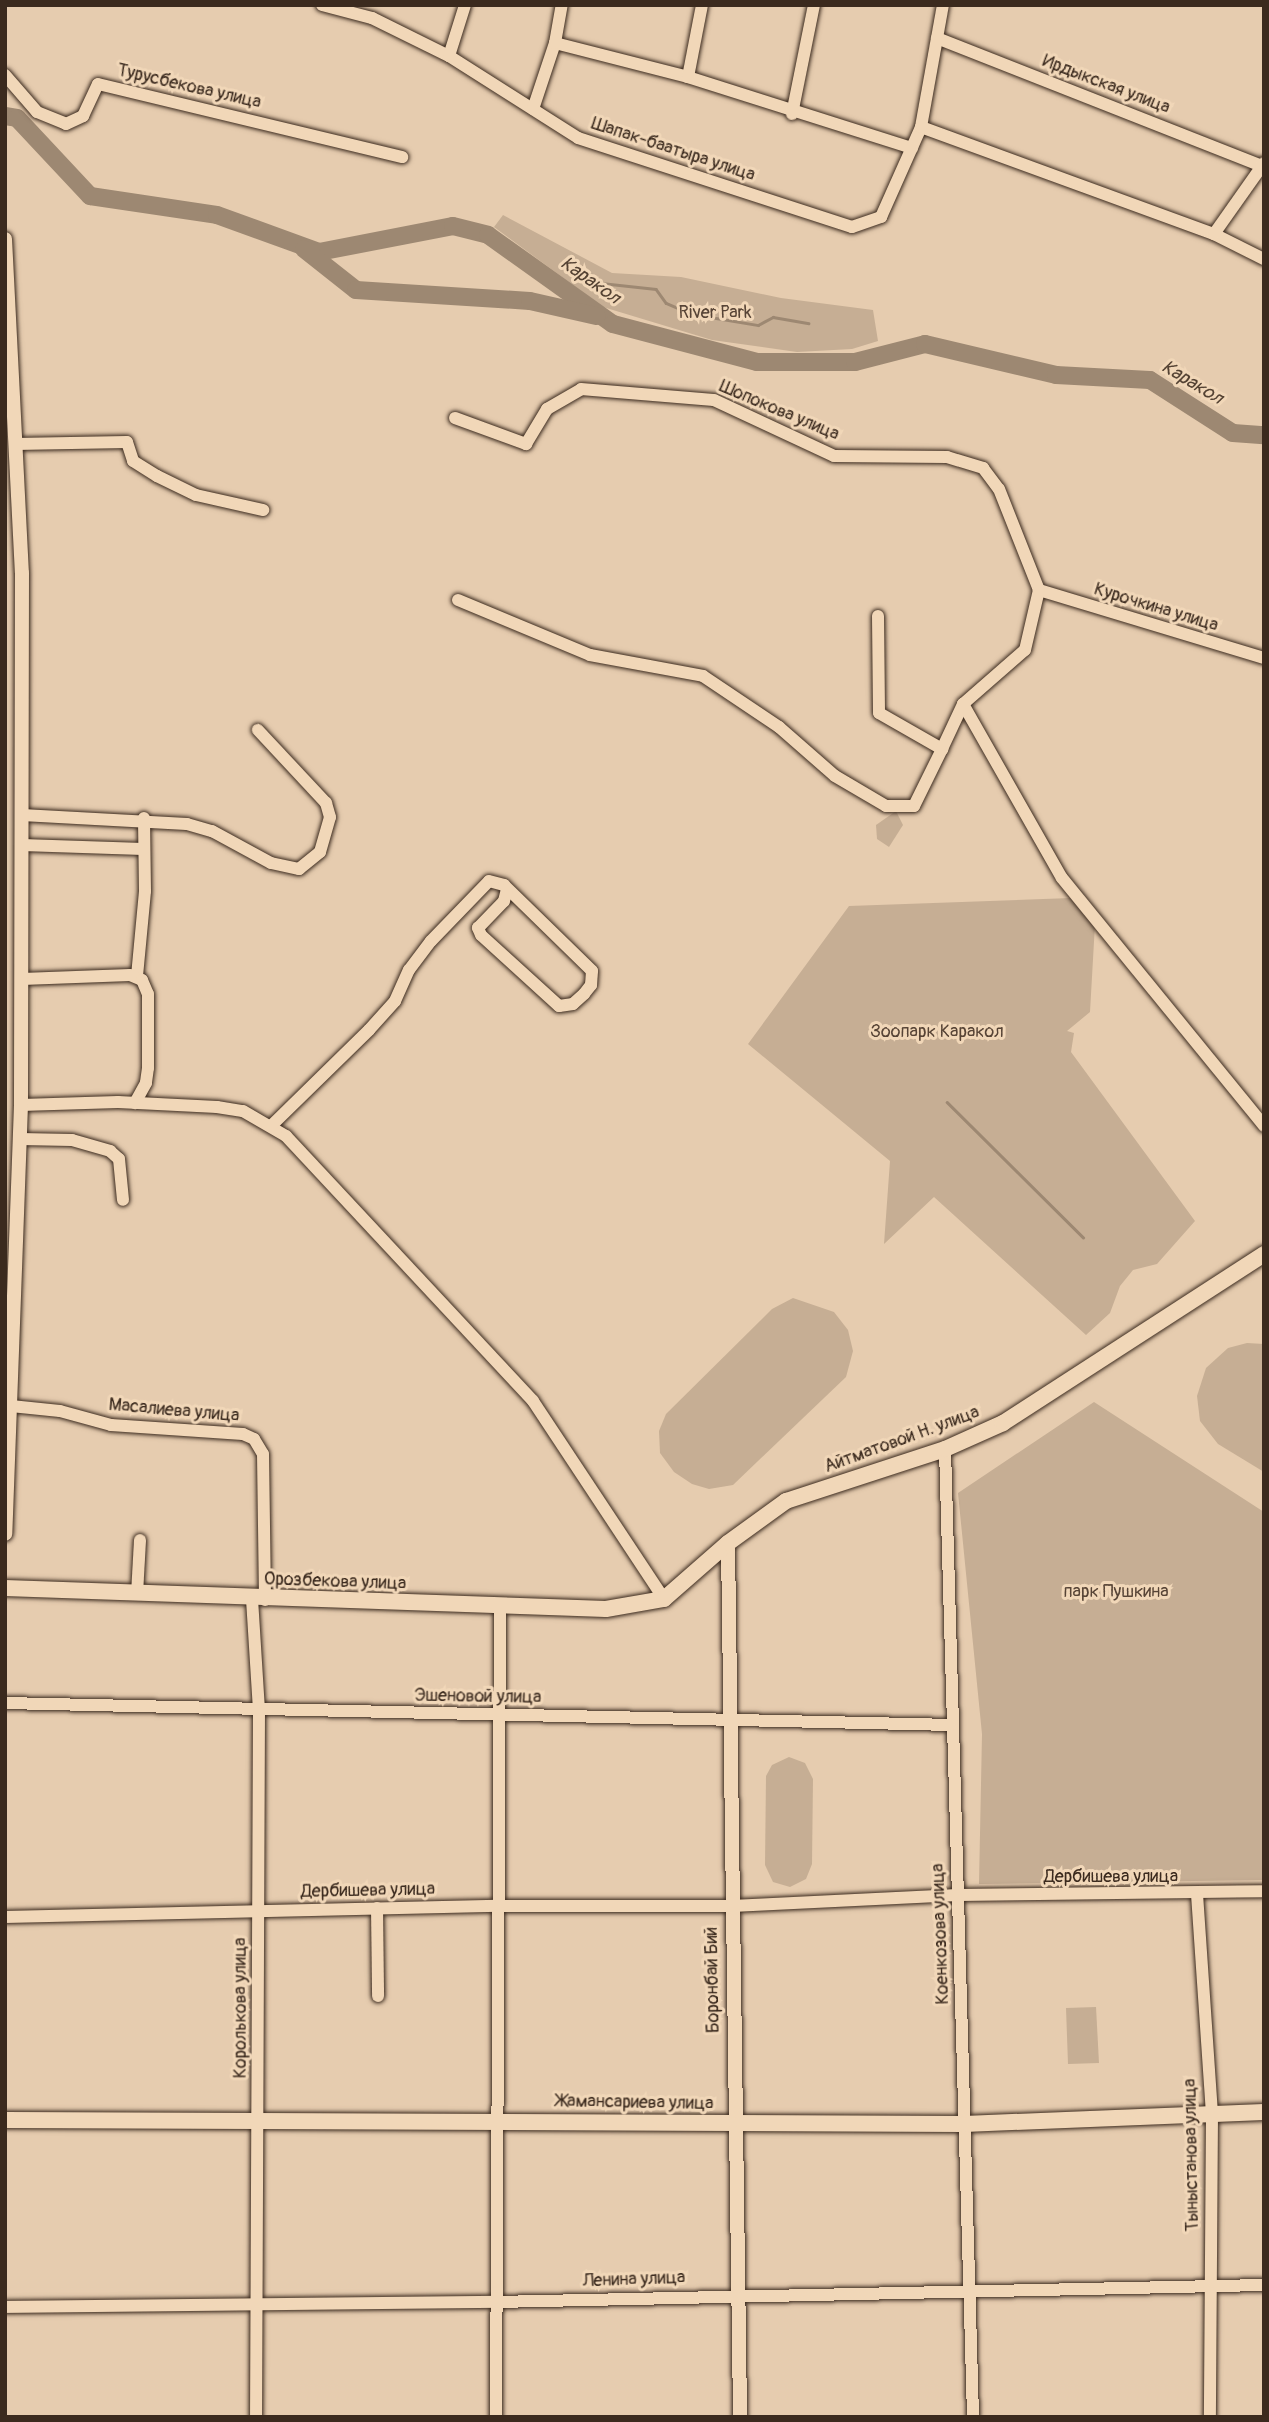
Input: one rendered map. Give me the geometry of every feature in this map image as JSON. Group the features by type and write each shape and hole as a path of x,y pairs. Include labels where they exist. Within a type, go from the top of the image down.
{"main road":[{"name":"Айтматовой Н. улица","path":"664,1599 728,1542 786,1502 945,1449 1003,1423 1264,1254"},
{"name":"Орозбекова улица","path":"5,1588 258,1600 606,1609 664,1599"},
{"name":"Жамансариева улица","path":"5,2120 964,2124 1264,2112"}],"street":[{"name":"Шапак-баатыра улица","path":"322,5 372,18 449,56 578,138 852,227 881,217 921,127 943,5"},
{"path":"449,56 465,5"},
{"path":"533,109 555,43 562,5"},
{"path":"688,77 702,5"},
{"path":"792,114 814,5"},
{"name":"Ирдыкская улица","path":"937,38 1263,164"},
{"path":"555,43 688,77 792,114 912,148"},
{"name":"Турусбекова улица","path":"5,75 37,112 66,124 83,116 97,84 402,157"},
{"path":"921,127 1214,234 1264,259"},
{"path":"1214,234 1263,164"},
{"path":"5,239 22,573 22,1105 5,1534"},
{"name":"Шопокова улица","path":"455,418 526,444 547,409 581,388 714,400 834,456 947,457 983,468 999,489 1039,590"},
{"path":"15,444 127,442 134,461 157,476 196,495 263,510"},
{"path":"458,600 590,655 703,676 779,727 835,776 886,806 914,806 963,704 1025,650 1039,590"},
{"name":"Курочкина улица","path":"1039,590 1264,658"},
{"path":"878,616 879,713 942,750"},
{"path":"963,704 1062,878 1264,1126"},
{"path":"22,815 144,818 212,831 288,869 299,869 313,860 326,838 330,817 326,803 258,730"},
{"path":"135,1102 146,1083 148,1068 148,994 137,976 145,891 144,818"},
{"path":"22,845 143,849"},
{"path":"272,1125 395,1001 409,970 481,884 497,881 507,889 593,971 591,985 573,1004 559,1006 479,931 505,901 507,889"},
{"path":"22,979 137,976"},
{"path":"22,1105 135,1102 216,1107 243,1111 272,1125 533,1401 664,1599"},
{"path":"20,1139 72,1140 110,1151 118,1159 123,1200"},
{"path":"5,1205 18,1215"},
{"name":"Масалиева улица","path":"11,1406 60,1411 111,1425 243,1434 254,1439 263,1454 258,1600"},
{"name":"Коенкозова улица","path":"945,1449 950,1725 958,1895 967,2288 974,2417"},
{"path":"137,1594 140,1540"},
{"name":"Боронбай Бий","path":"728,1542 740,2417"},
{"name":"Королькова улица","path":"256,2417 260,2120 258,1600"},
{"path":"496,2417 499,1605"},
{"name":"Эшеновой улица","path":"5,1703 950,1725"},
{"name":"Дербишева улица","path":"5,1917 498,1906 732,1906 958,1895 1197,1894 1264,1891"},
{"name":"Тыныстанова улица","path":"1197,1894 1212,2114 1210,2417"},
{"path":"377,1909 378,1996"},
{"name":"Ленина улица","path":"5,2307 496,2302 967,2288 1211,2288 1264,2285"}],"green space":[{"name":"River Park","path":"503,215 612,273 681,277 781,298 873,310 878,341 852,349 797,352 712,340 603,307 494,227"},
{"path":"896,811 903,825 889,847 877,839 876,825"},
{"name":"Зоопарк Каракол","path":"1071,898 1095,924 1090,1012 1067,1031 1074,1033 1071,1052 1195,1221 1157,1264 1133,1270 1120,1286 1110,1313 1086,1335 934,1197 884,1244 890,1161 748,1044 849,906"},
{"path":"793,1298 834,1312 848,1330 853,1351 846,1377 733,1485 709,1489 692,1484 674,1472 660,1453 659,1431 666,1414 772,1309"},
{"path":"1247,1343 1264,1344 1264,1472 1218,1444 1200,1421 1197,1396 1206,1368 1228,1348"},
{"name":"парк Пушкина","path":"1094,1402 1264,1512 1264,1880 979,1884 982,1734 958,1493"},
{"path":"789,1757 805,1763 813,1779 812,1864 806,1879 790,1887 773,1882 765,1865 766,1776 772,1765"},
{"path":"1096,2007 1099,2063 1068,2064 1066,2008"}],"waterway":[{"name":"Каракол","path":"5,116 17,118 90,196 217,215 319,252 453,226 488,235 613,324 757,362 855,362 925,344 1056,375 1150,380 1233,433 1264,435"},
{"path":"304,249 356,290 530,301 596,316"},
{"path":"581,266 601,283 656,289 666,303 692,314 758,325 773,317 808,323"},
{"path":"947,1102 1083,1237"}]}
